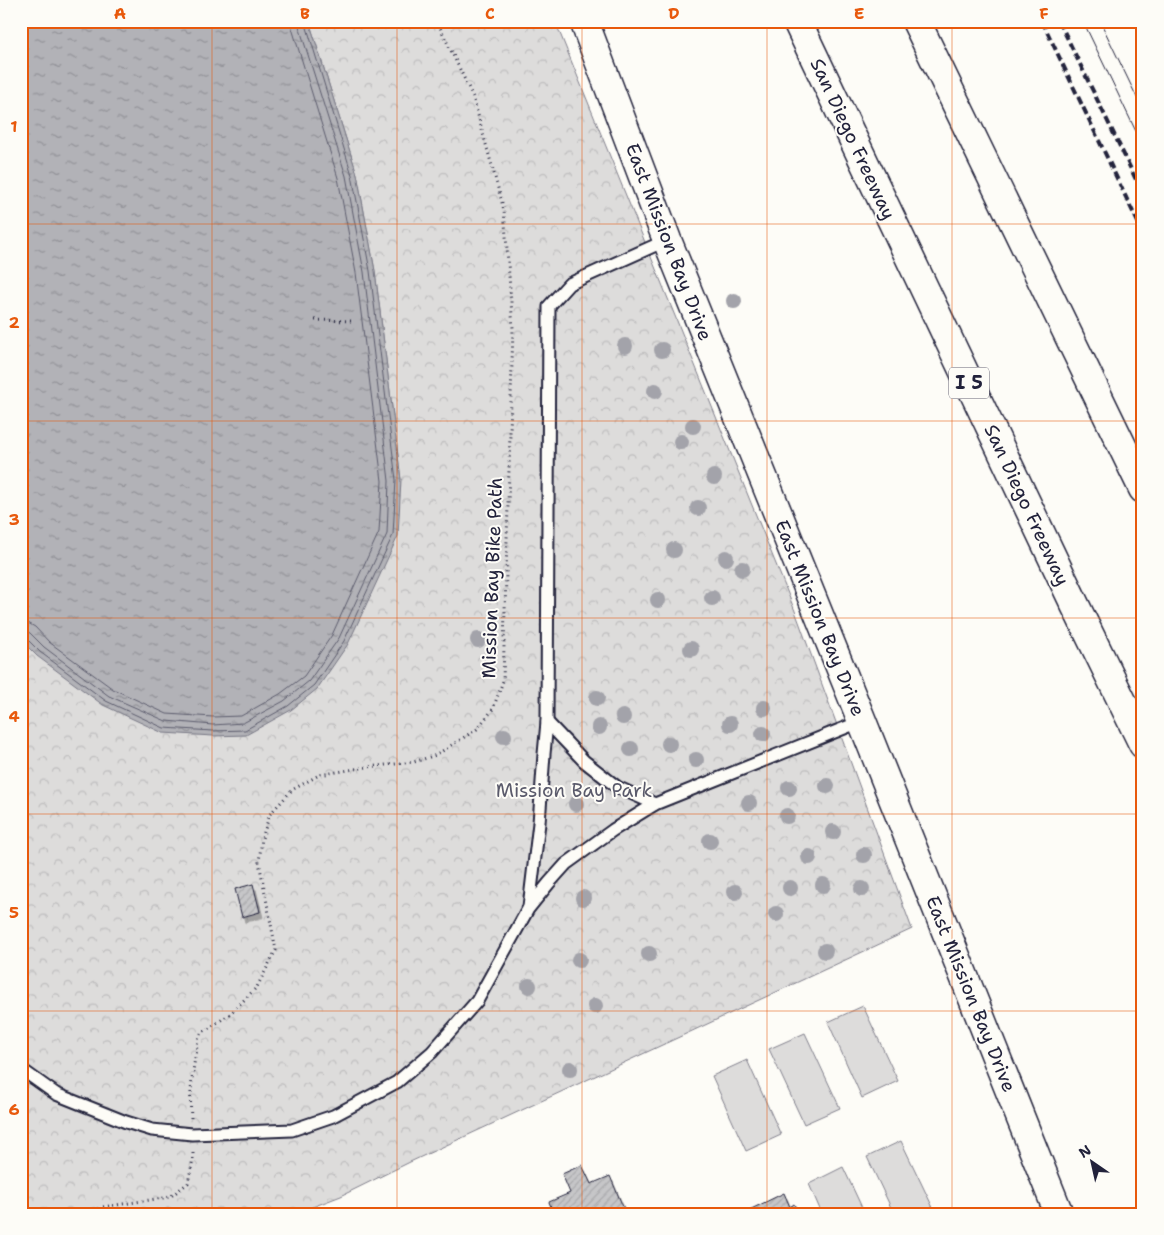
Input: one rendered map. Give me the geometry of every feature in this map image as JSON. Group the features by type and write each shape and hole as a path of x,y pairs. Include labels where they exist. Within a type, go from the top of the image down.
{"main road":[{"name":"East Mission Bay Drive","path":"584,21 667,240 1059,1214"},
{"name":"San Diego Freeway","path":"797,21 1143,744"},
{"path":"916,21 1143,488"}],"lane":[{"path":"528,909 539,824 547,722 550,306 569,284 667,240"},
{"path":"21,1069 56,1094 126,1122 152,1130 192,1134 292,1130 334,1116 397,1082 432,1052 477,1001 528,909 566,864 613,830 654,804 862,721"},
{"path":"547,722 584,761 617,787 654,804"}],"path":[{"name":"Mission Bay Bike Path","path":"90,1214 102,1207 170,1197 188,1183 193,1160 190,1100 199,1035 230,1014 258,987 276,950 258,862 262,838 270,814 292,790 319,774 414,762 436,755 477,730 494,710 504,681 513,328 504,210 473,97 437,21"},
{"path":"315,320 352,321"}],"green space":[{"name":"Mission Bay Park","path":"309,21 555,21 795,611 912,929 410,1162 341,1196 294,1214 21,1214 21,640 37,656 401,480 375,271 357,174"},
{"path":"863,1006 898,1081 862,1098 828,1022"},
{"path":"805,1033 840,1108 804,1124 769,1049"},
{"path":"747,1060 781,1135 746,1151 712,1076"},
{"path":"901,1141 936,1214 894,1214 867,1157"},
{"path":"843,1167 865,1214 822,1214 809,1184"}],"water":[{"path":"21,21 309,21 357,174 375,271 401,480 398,536 348,644 317,689 291,710 246,735 213,736 163,733 103,705 37,656 21,640"}],"building":[{"path":"253,884 260,912 242,917 235,889"},
{"path":"582,1165 591,1184 610,1176 626,1214 554,1214 549,1202 570,1193 562,1174"},
{"path":"784,1193 790,1207 794,1204 799,1214 741,1214"}],"tram line":[{"path":"1083,21 1143,146"},
{"path":"1100,21 1143,110"}],"railway":[{"path":"1042,21 1143,233"},
{"path":"1059,21 1143,194"}]}
